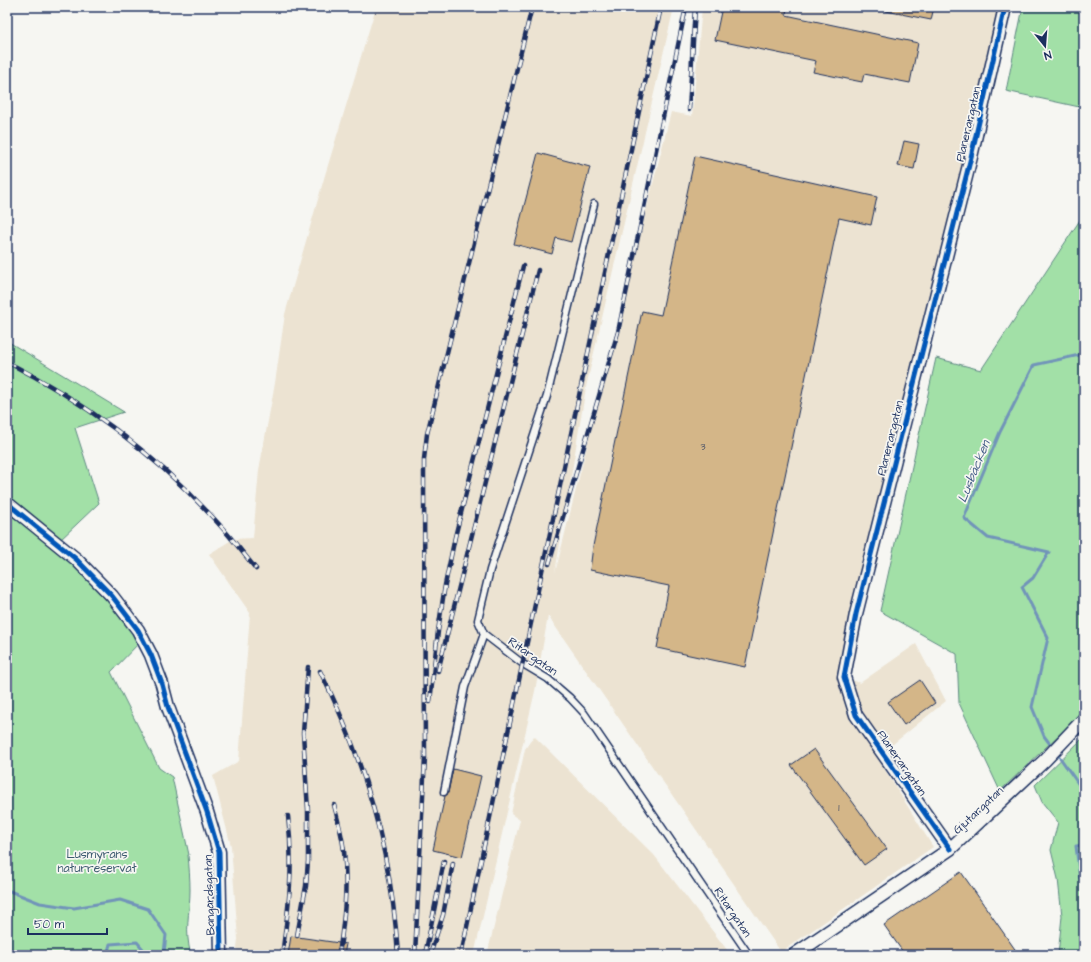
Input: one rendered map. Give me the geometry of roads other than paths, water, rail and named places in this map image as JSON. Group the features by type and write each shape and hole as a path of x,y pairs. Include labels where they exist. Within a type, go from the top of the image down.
{"street":[{"name":"Planerargatan","path":"950,849 856,715 844,677 856,614 969,165 1005,7"},
{"name":"Bangårdsgatan","path":"7,503 76,559 112,596 138,630 151,655 168,707 207,812 219,852 221,955"},
{"name":"Gjutargatan","path":"794,955 950,849 1046,760 1084,719"}],"lane":[{"path":"444,792 465,687 484,634 478,620 490,570 547,396 594,204"},
{"name":"Ritargatan","path":"484,634 523,664 548,679 570,698 584,714 749,955"}],"waterway":[{"name":"Lusbäcken","path":"1053,748 1044,736 1032,707 1048,638 1022,587 1033,578 1049,552 988,538 964,518 1000,432 1034,365 1084,354"},
{"name":"Lusbäcken","path":"1056,752 1084,792"},
{"name":"Lusbäcken","path":"1084,845 1076,846 1080,878 1084,878"},
{"name":"Lusbäcken","path":"7,890 40,903 74,908 120,900 148,909 166,935 164,953 156,955"},
{"name":"Lusbäcken","path":"107,955 110,944 137,942 148,955"}],"railway":[{"path":"415,955 425,757 424,459 427,434 532,7"},
{"path":"461,955 661,7"},
{"path":"549,564 618,332 686,7"},
{"path":"689,110 695,7"},
{"path":"430,702 438,631 445,585 455,537 523,266"},
{"path":"438,671 538,270"},
{"path":"7,362 65,395 119,432 145,453 194,498 232,539 256,569"},
{"path":"297,936 306,886 308,861 308,810 303,733 308,667"},
{"path":"320,671 350,739 374,809 390,881 398,955"},
{"path":"334,805 343,845 346,877 344,916 339,955"},
{"path":"282,955 287,920 291,869 288,816"},
{"path":"425,955 444,861"},
{"path":"430,955 443,915 453,863"}],"park label":[{"name":"Lusmyrans naturreservat","path":"97,861"}]}
